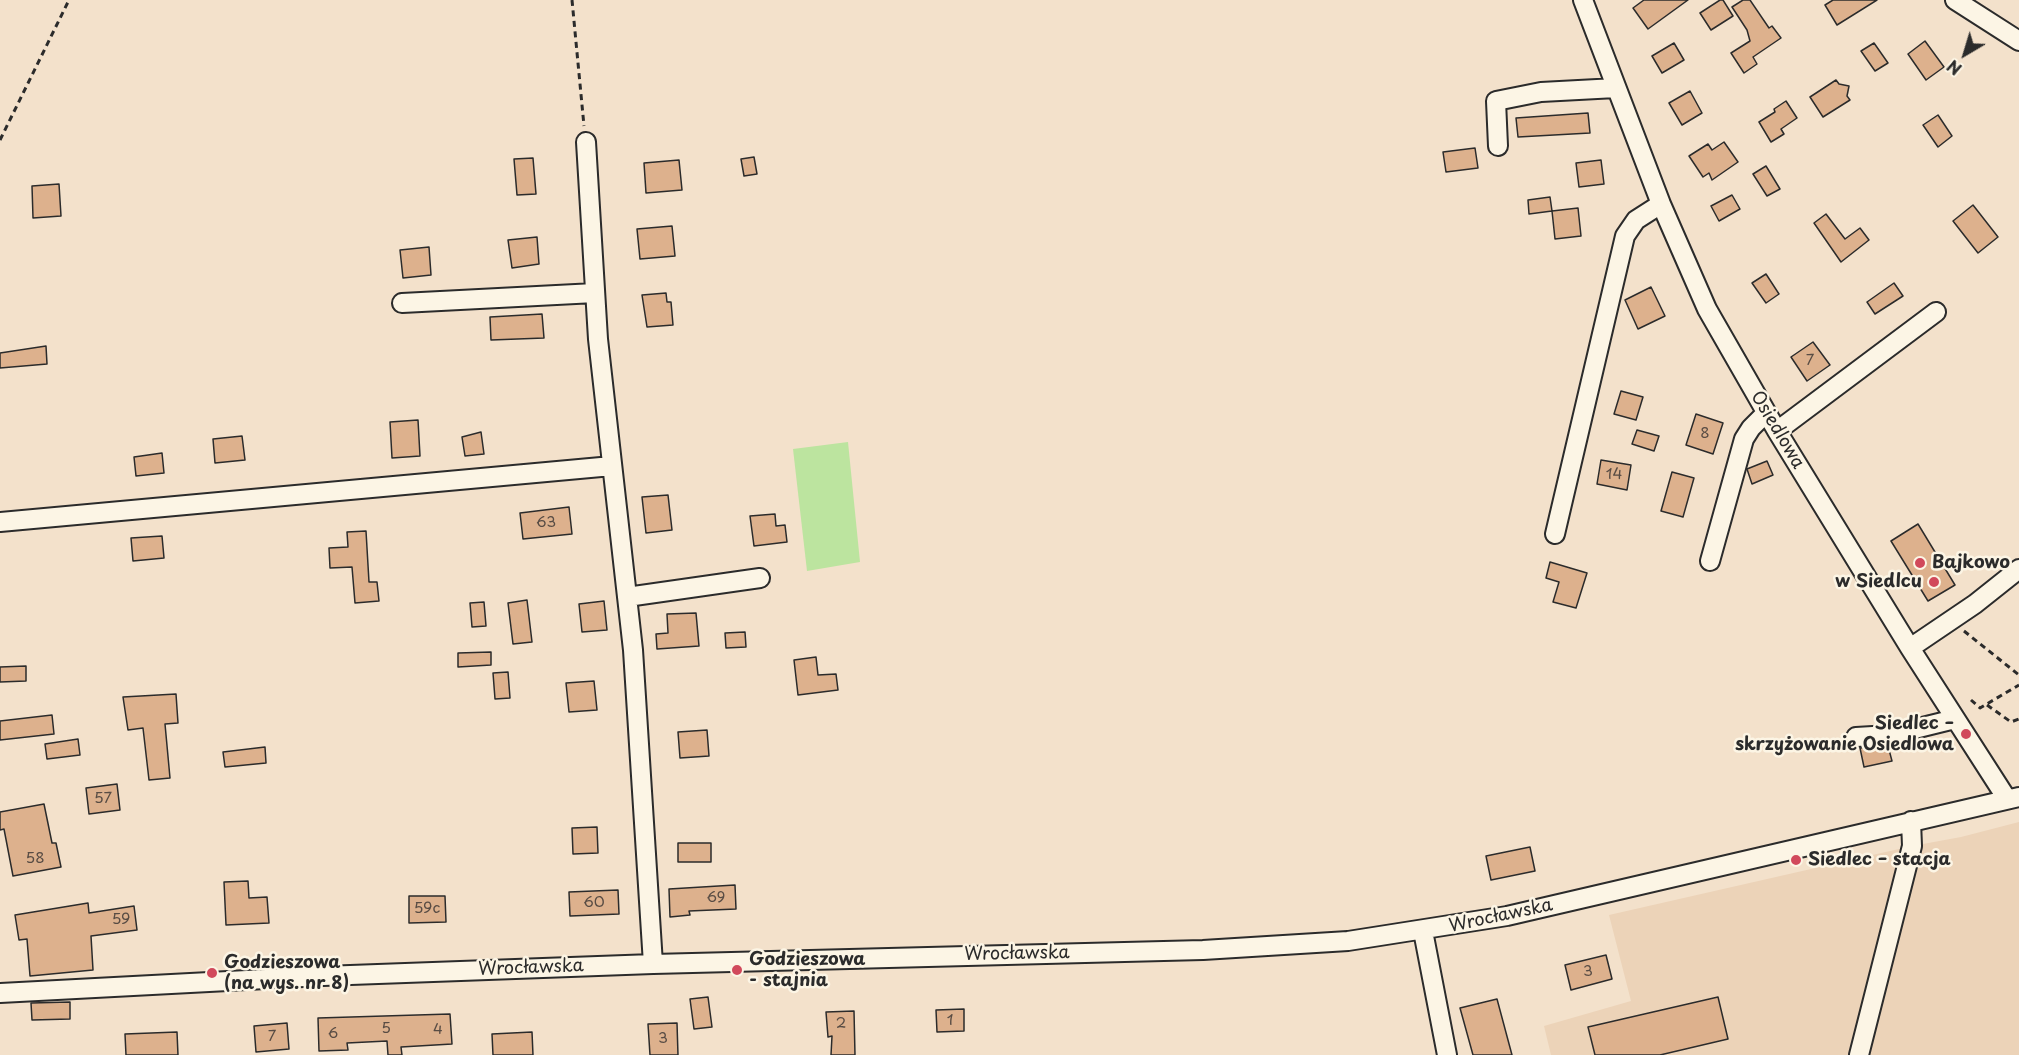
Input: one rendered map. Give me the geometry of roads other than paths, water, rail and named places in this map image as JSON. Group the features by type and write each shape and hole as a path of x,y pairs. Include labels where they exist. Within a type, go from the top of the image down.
{"street":[{"name":"Osiedlowa","path":"1583,0 1660,204 1707,309 1766,413 1910,648 1955,719 2013,798"},
{"path":"1955,0 1978,6 2019,41"},
{"path":"1498,146 1496,101 1541,92 1616,88"},
{"path":"586,142 595,293 633,650 653,963"},
{"path":"1555,534 1625,236 1636,220 1660,204"},
{"path":"402,303 595,293"},
{"path":"1777,431 1936,312"},
{"path":"1710,561 1744,439 1766,413"},
{"path":"0,522 612,466"},
{"path":"1910,648 1952,620 2019,569"},
{"path":"627,597 760,578"},
{"path":"1856,737 1890,735 1955,719"},
{"name":"Wrocławska","path":"0,993 323,976 653,963 1203,950 1348,941 1423,931 1519,914 2013,798"},
{"path":"1859,1055 1912,846 1911,821"},
{"path":"1423,931 1447,1055"}],"place":[{"name":"Bajkowo","path":"1920,563"},
{"name":"w Siedlcu","path":"1934,582"},
{"name":"Siedlec – skrzyżowanie Osiedlowa","path":"1966,734"},
{"name":"Siedlec – stacja","path":"1796,860"},
{"name":"Godzieszowa - stajnia","path":"737,970"},
{"name":"Godzieszowa (na wys. nr 8)","path":"212,973"}]}
